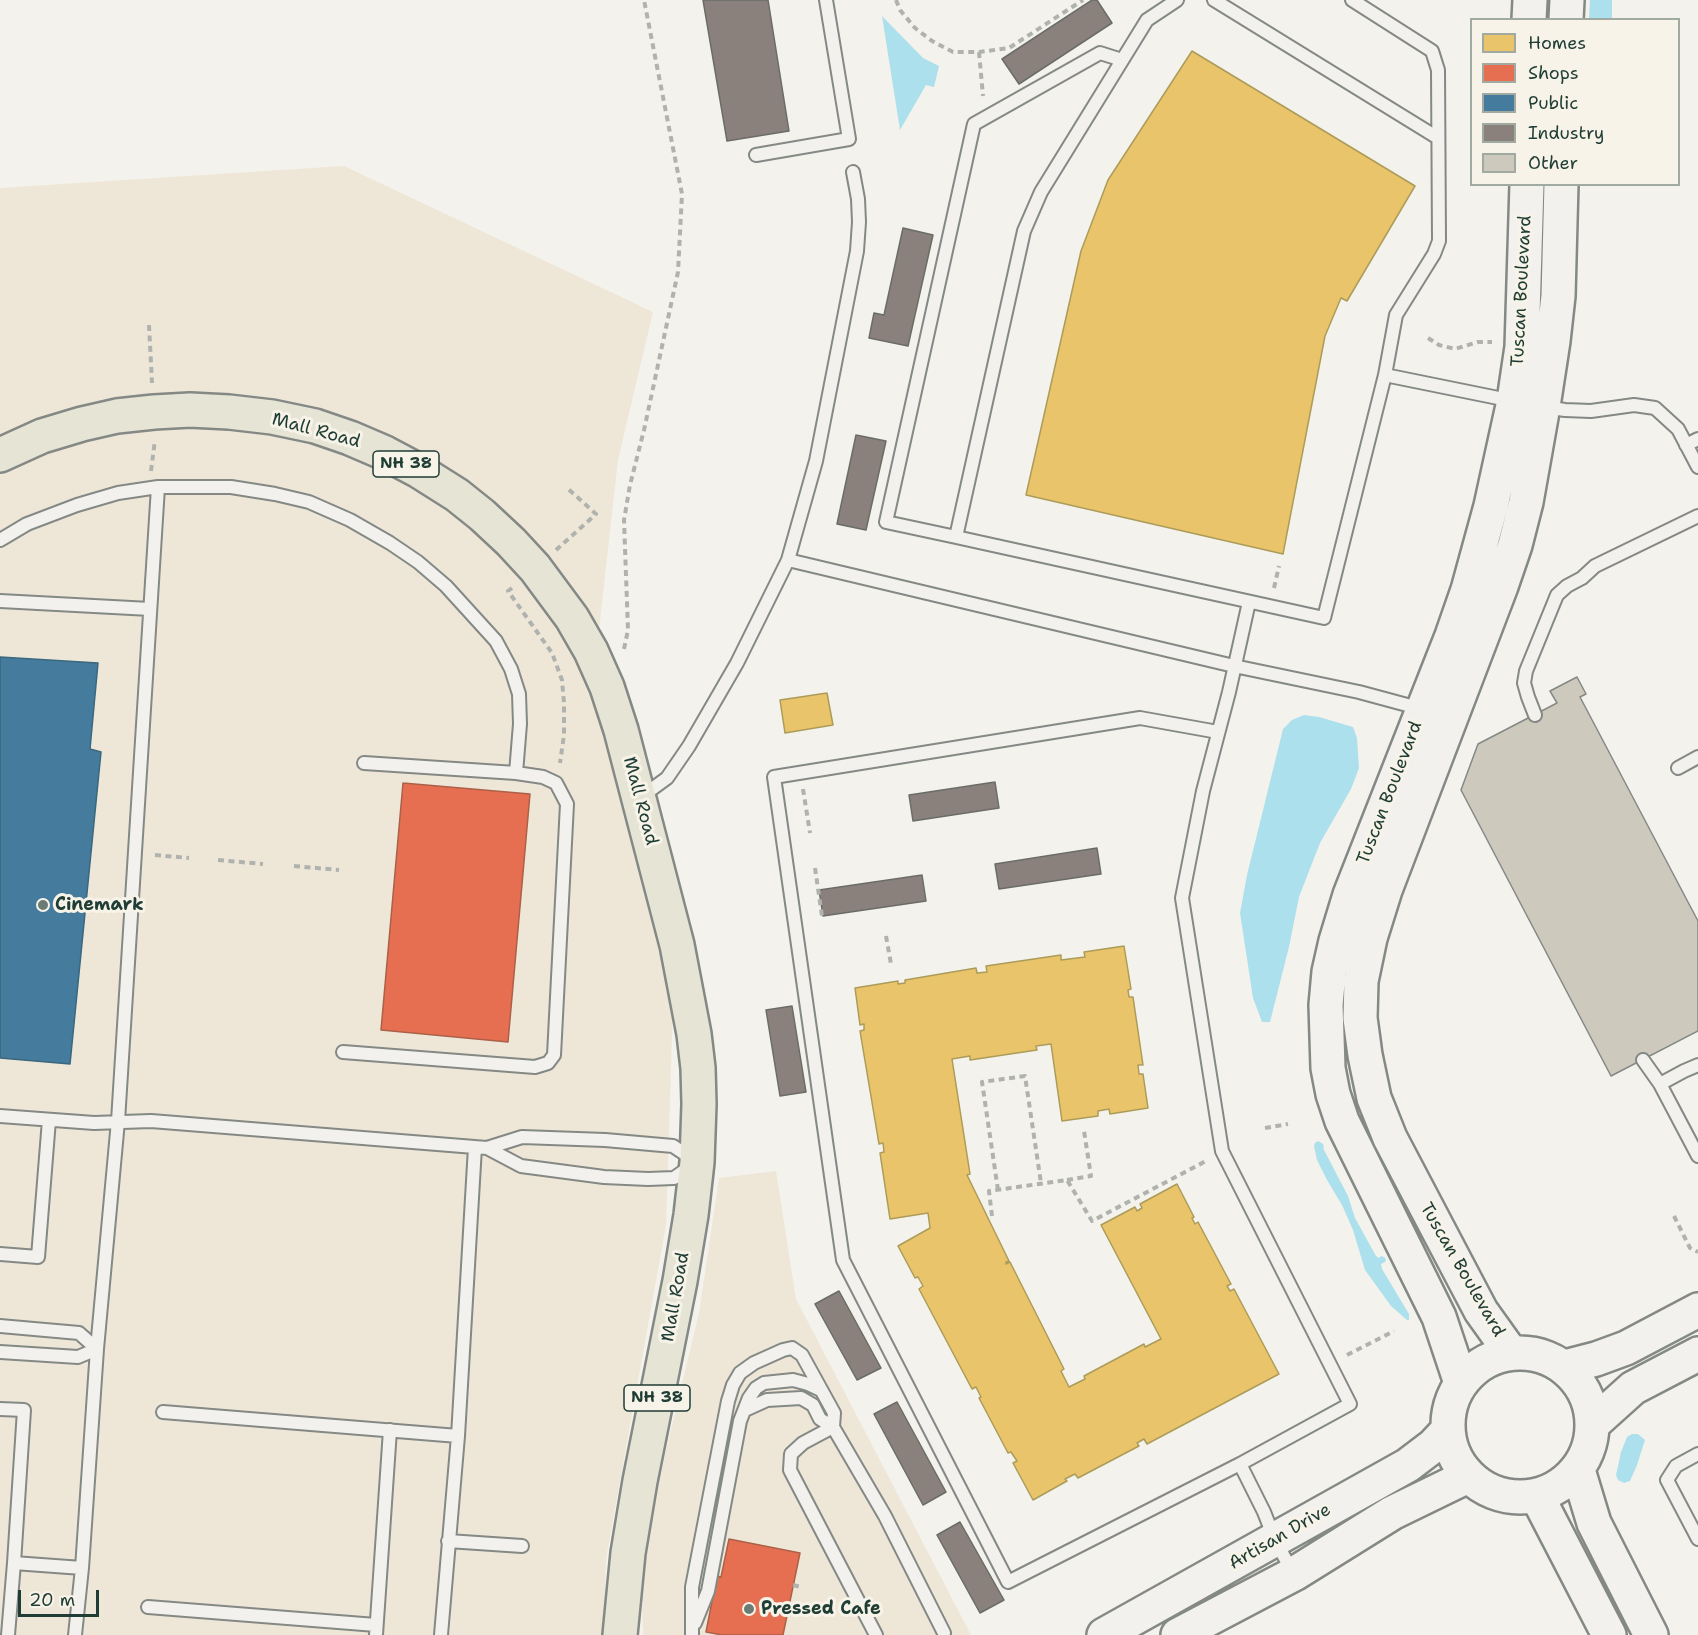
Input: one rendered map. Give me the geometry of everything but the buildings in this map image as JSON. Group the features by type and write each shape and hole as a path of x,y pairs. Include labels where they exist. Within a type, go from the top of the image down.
{"main road":[{"path":"1529,18 1530,0"},
{"path":"1566,18 1567,0"},
{"name":"Tuscan Boulevard","path":"1527,186 1522,346 1529,404"},
{"name":"Tuscan Boulevard","path":"1510,1353 1481,1311 1390,1138 1374,1098 1365,1055 1360,1018 1361,981 1370,938 1436,713 1452,636 1468,590 1491,506 1553,341 1558,296 1561,186"},
{"name":"Mall Road","path":"0,455 42,436 117,416 190,410 272,417 315,426 350,438 411,466 457,495 482,515 535,568 572,618 591,651 607,687 640,798 677,945 698,1068 697,1162 680,1281 628,1553 620,1635"},
{"name":"Tuscan Boulevard","path":"1436,713 1350,895 1329,972 1326,1005 1327,1045 1328,1068 1333,1094 1342,1121 1439,1317 1461,1383"},
{"path":"1565,1367 1626,1348 1698,1310"},
{"path":"1510,1353 1535,1354 1565,1367 1577,1379 1589,1400 1593,1424 1590,1448 1578,1470 1560,1487 1537,1496 1512,1497 1488,1490 1468,1476 1458,1463 1451,1447 1448,1430 1450,1406 1461,1383 1474,1369 1491,1358 1510,1353"},
{"path":"1593,1424 1633,1388 1698,1354"},
{"name":"Artisan Drive","path":"1104,1635 1408,1465 1433,1446 1448,1430"},
{"path":"1578,1470 1594,1523 1651,1635"},
{"name":"Artisan Drive","path":"1178,1635 1294,1574 1392,1513 1468,1476"},
{"path":"1537,1496 1609,1635"}],"lane":[{"path":"756,155 849,139 826,0"},
{"path":"956,537 1024,231 1041,192 1147,20 1177,0"},
{"path":"1214,0 1438,138"},
{"path":"1122,60 1100,53 974,124 886,522 1324,618 1385,375 1395,315 1434,254 1438,241 1438,70 1432,51 1352,0"},
{"path":"640,798 667,778 689,746 737,663 788,560 816,461 857,251 860,222 853,172"},
{"path":"1385,375 1565,410 1591,411 1634,405 1655,408 1678,429 1698,467"},
{"path":"1686,445 1698,439"},
{"path":"75,1635 82,1568 97,1349 118,1121 150,609 154,482"},
{"path":"0,540 27,524 77,505 154,482 231,487 275,494 309,502 350,520 418,562 446,586 496,641 511,669 519,694 520,724 516,773"},
{"path":"1535,715 1524,683 1526,671 1557,595 1567,586 1582,579 1595,566 1698,516"},
{"path":"788,560 1234,666 1359,692 1436,713"},
{"path":"0,601 150,609"},
{"path":"1218,732 1140,718 774,777 843,1260 1008,1582 1240,1464 1350,1404 1222,1151 1182,898 1203,791 1218,732 1249,602"},
{"path":"1678,768 1698,758"},
{"path":"343,1052 535,1066 548,1062 554,1055 567,804 556,783 543,777 516,773 364,763"},
{"path":"1643,1060 1660,1084 1698,1156"},
{"path":"1660,1084 1698,1065"},
{"path":"0,1116 94,1123 151,1121 481,1147 522,1137 605,1140 674,1146 697,1162 674,1178 604,1177 521,1166 481,1147"},
{"path":"0,1254 38,1257 49,1120"},
{"path":"441,1635 481,1147"},
{"path":"0,1326 79,1333 97,1349"},
{"path":"693,1631 692,1587 728,1401 740,1373 754,1363 792,1348 802,1355 834,1413 833,1427"},
{"path":"0,1352 78,1357 97,1349"},
{"path":"693,1631 708,1591 740,1421 749,1398 756,1388 764,1383 793,1380 822,1391"},
{"path":"746,1410 767,1400 801,1398 813,1405 820,1419 833,1427 885,1516 943,1634"},
{"path":"0,1409 24,1410 8,1635"},
{"path":"163,1412 458,1436"},
{"path":"833,1427 803,1443 791,1454 790,1470 876,1635"},
{"path":"148,1607 376,1630 390,1430"},
{"path":"1698,1454 1676,1466 1667,1480 1698,1539"},
{"path":"1240,1464 1275,1540 1294,1574"},
{"path":"448,1541 522,1546"},
{"path":"14,1563 82,1568"}],"path":[{"path":"624,651 628,630 624,520 678,272 682,194 644,0"},
{"path":"896,0 900,10 915,28 932,41 953,52 979,52 1009,48 1083,0"},
{"path":"979,52 984,102"},
{"path":"149,325 153,387"},
{"path":"1428,338 1439,345 1455,349 1486,341 1522,346"},
{"path":"154,482 156,433"},
{"path":"555,550 596,514 567,488"},
{"path":"1274,590 1278,566"},
{"path":"514,586 508,591 552,652 562,680 564,735 556,783"},
{"path":"803,787 810,833"},
{"path":"155,855 189,858"},
{"path":"218,860 263,864"},
{"path":"294,866 339,870"},
{"path":"815,868 822,916"},
{"path":"886,936 891,964"},
{"path":"999,1190 982,1082 1025,1076 1041,1183"},
{"path":"1265,1128 1288,1124"},
{"path":"992,1216 989,1191 1091,1176 1084,1131"},
{"path":"1067,1180 1092,1221 1207,1160"},
{"path":"1674,1216 1690,1248 1698,1252"},
{"path":"1347,1355 1394,1331"},
{"path":"793,1585 801,1587"}],"shaded area":[{"path":"344,166 653,312 618,460 592,693 673,1005 666,1225 606,1559 604,1635 0,1635 0,188"},
{"path":"776,1171 796,1299 971,1635 643,1635 641,1555 699,1313 719,1178"}],"water":[{"path":"1590,0 1612,0 1612,18 1589,18"},
{"path":"882,16 923,58 939,66 934,87 926,85 900,130"},
{"path":"1304,715 1353,727 1357,738 1359,768 1351,789 1320,843 1299,897 1270,1022 1262,1022 1253,998 1240,913 1247,875 1283,729 1292,720"},
{"path":"1318,1141 1323,1144 1348,1196 1355,1218 1376,1256 1386,1259 1381,1264 1382,1269 1409,1314 1409,1320 1391,1306 1365,1270 1353,1230 1317,1160 1314,1146"},
{"path":"1638,1434 1645,1440 1630,1481 1624,1483 1618,1480 1616,1475 1621,1452 1627,1437"}],"place":[{"name":"Cinemark","path":"43,905"},
{"name":"Pressed Cafe","path":"749,1609"}]}
